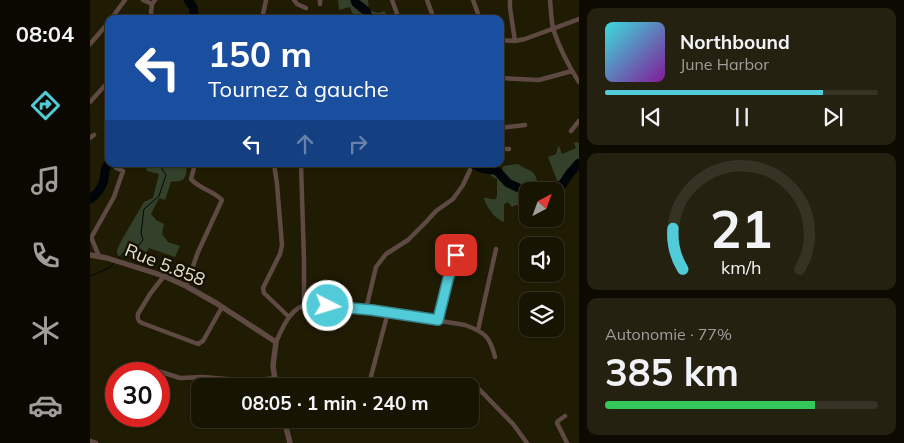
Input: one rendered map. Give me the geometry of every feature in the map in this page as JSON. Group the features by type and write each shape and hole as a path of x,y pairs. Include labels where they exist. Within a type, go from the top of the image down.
{"street":[{"path":"114,15 125,0"},
{"path":"143,0 154,2 151,15"},
{"path":"263,15 266,0"},
{"path":"294,0 297,4 306,8"},
{"path":"392,0 398,15"},
{"path":"427,0 433,15"},
{"path":"473,0 479,15"},
{"path":"510,0 515,41"},
{"path":"550,0 553,28 572,71 579,82"},
{"path":"504,40 525,39 579,19"},
{"path":"90,44 105,27"},
{"path":"504,78 538,80 572,71"},
{"path":"90,102 105,85"},
{"path":"571,130 579,121"},
{"path":"504,128 525,125"},
{"path":"504,149 509,149"},
{"path":"99,256 91,237 114,197 122,171 116,167"},
{"path":"186,286 198,252 222,200 210,191 196,185 191,179 194,167"},
{"path":"274,167 282,245 280,254 263,288 264,293 289,316"},
{"path":"301,167 304,305"},
{"path":"366,309 376,267 386,254 408,240 436,211 453,198 463,185 470,170"},
{"path":"478,330 496,249"},
{"name":"Rue 5.858","path":"90,255 107,258 164,276 186,286 276,342"},
{"path":"438,320 456,255"},
{"path":"164,276 138,314 137,318 142,323 198,344 203,341 222,307"},
{"path":"275,378 273,366 276,342 283,326 294,310 309,304 366,309 464,325 478,330 488,339 492,345 495,357"},
{"path":"372,378 388,312"},
{"path":"170,375 180,378 215,378"},
{"path":"479,389 513,424 527,443"},
{"path":"566,416 557,423 567,443"},
{"path":"286,428 290,443"},
{"path":"90,442 96,443"}],"green space":[{"path":"338,0 368,0 369,10 378,13 385,11 386,15 353,15 350,7 339,10"},
{"path":"573,141 574,143 579,143 579,161 563,180 558,182 548,157 556,154 559,146 562,154 576,148"},
{"path":"518,164 532,171 538,182 519,182 519,205 512,207 508,202 504,204 504,222 491,212 484,198 496,199 497,195 497,179 491,176 490,171 474,167 490,167 490,169 502,171 504,166"},
{"path":"146,167 186,167 184,178 180,181 171,182 165,200 159,198 151,214 156,220 164,224 162,234 168,242 180,246 175,257 149,248 146,253 149,258 148,263 131,256 120,257 117,254 120,243 144,202 153,198 159,174 147,171"}],"waterway":[{"path":"188,0 193,7 194,15"},
{"path":"355,0 368,15"},
{"path":"564,182 579,163"},
{"path":"90,199 101,188 106,167"},
{"path":"118,259 124,252 139,245 143,240 141,233 144,209 159,196 166,175 161,167"},
{"path":"479,167 498,172 508,183 519,188"},
{"path":"90,276 109,268 115,262"}],"route":[{"path":"328,306 372,310 438,320 456,255"}]}
